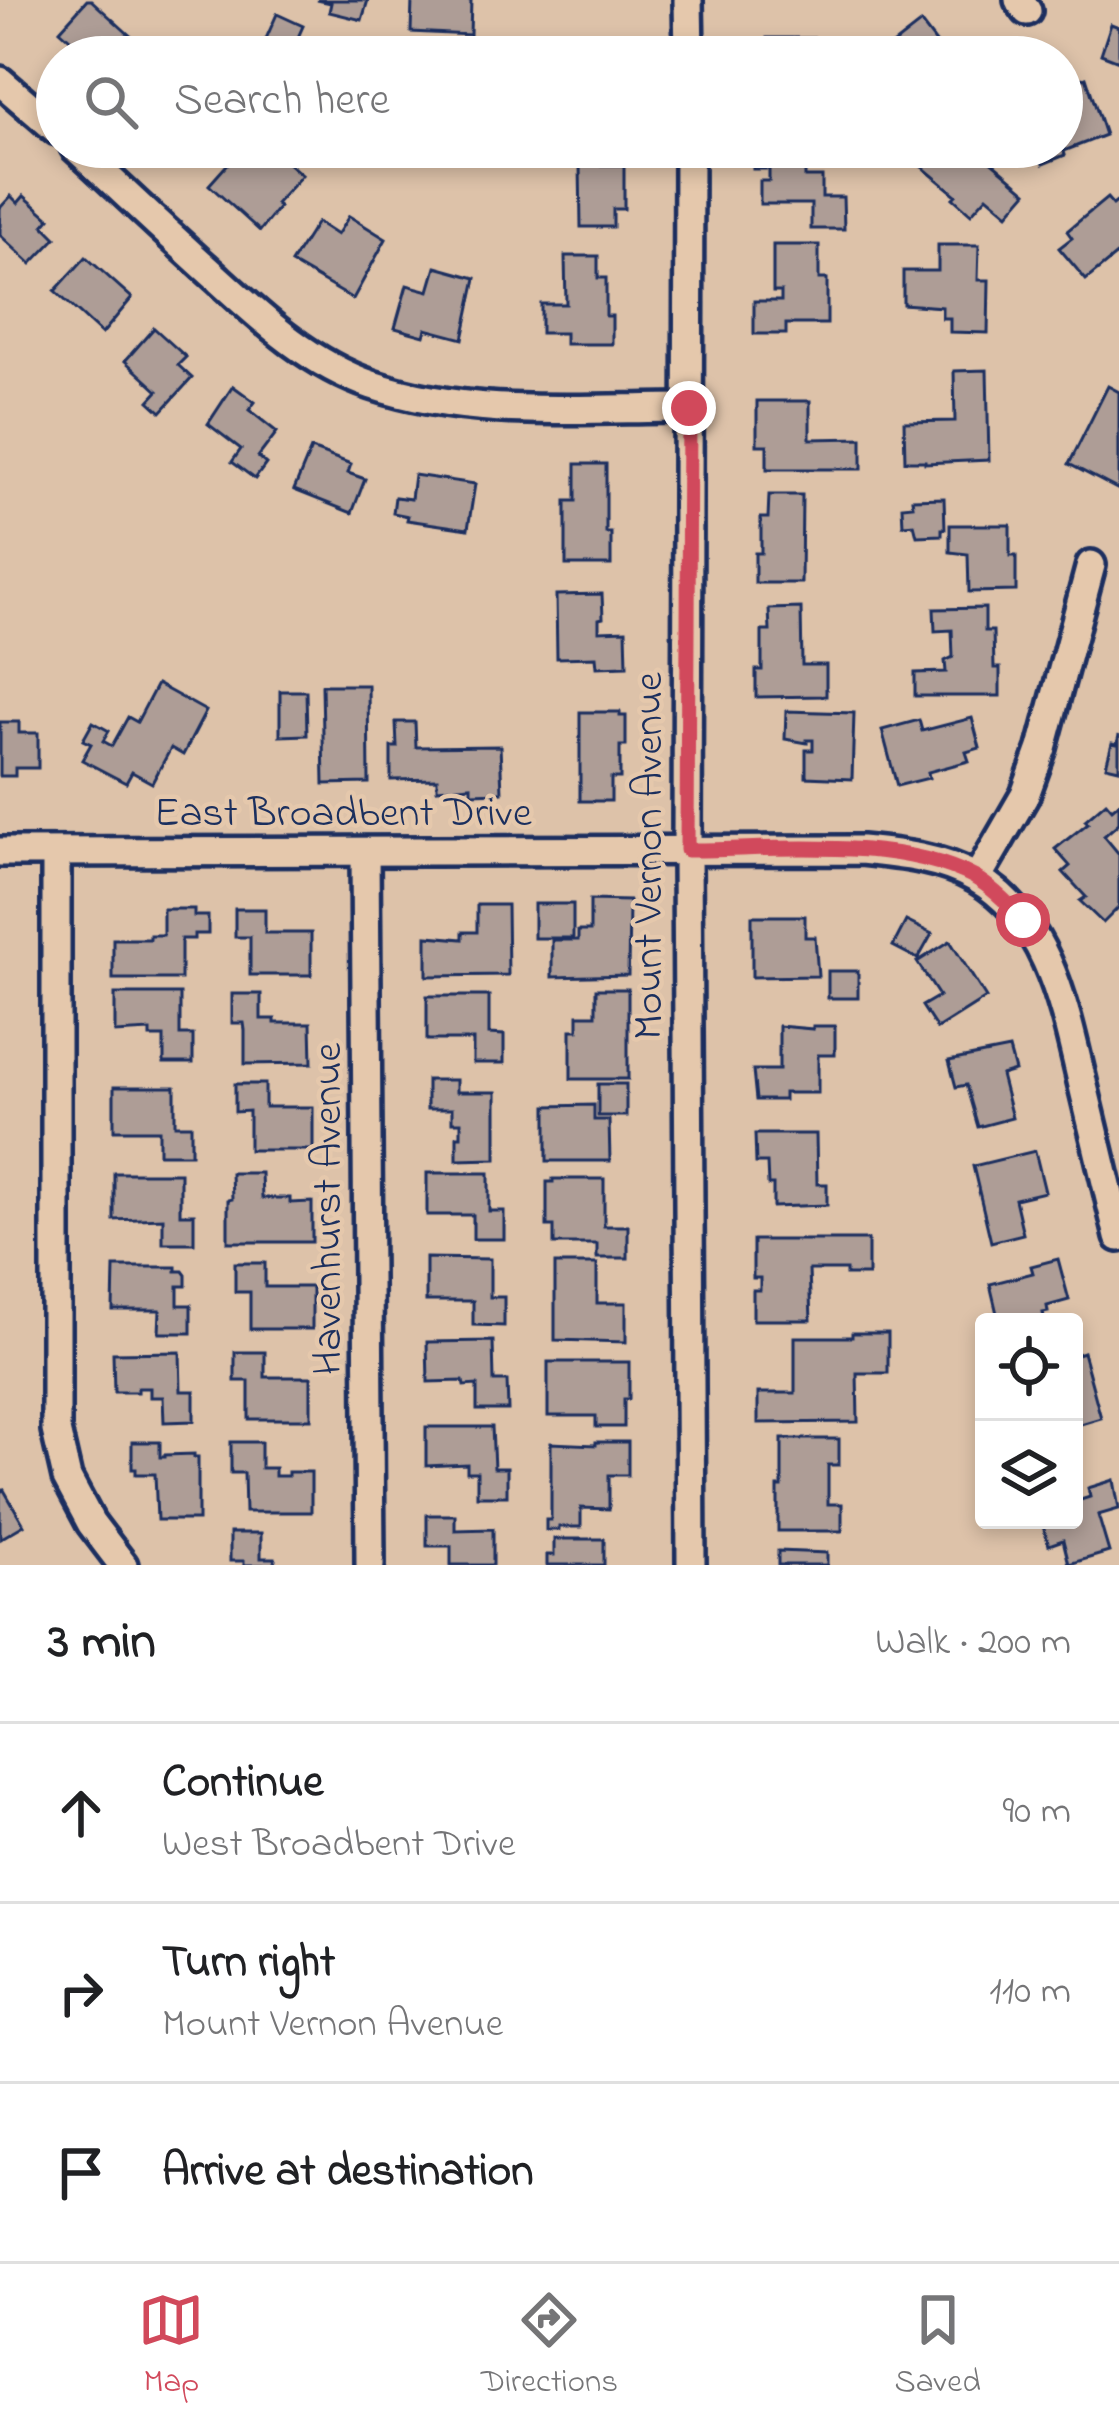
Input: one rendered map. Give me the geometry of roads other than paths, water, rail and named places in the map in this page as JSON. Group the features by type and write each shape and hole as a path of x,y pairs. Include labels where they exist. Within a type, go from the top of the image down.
{"street":[{"path":"688,0 689,36"},
{"path":"0,81 36,112"},
{"path":"98,168 281,335 327,365 370,385 426,399 497,408 689,408"},
{"name":"Mount Vernon Avenue","path":"689,168 691,1565"},
{"path":"1091,565 1030,779 976,878 1004,898 1023,920 1054,976 1119,1237"},
{"name":"East Broadbent Drive","path":"0,852 861,850 927,859 976,878"},
{"name":"Havenhurst Avenue","path":"365,852 370,1565"},
{"path":"56,854 56,1430 67,1478 91,1523 123,1565"}]}
